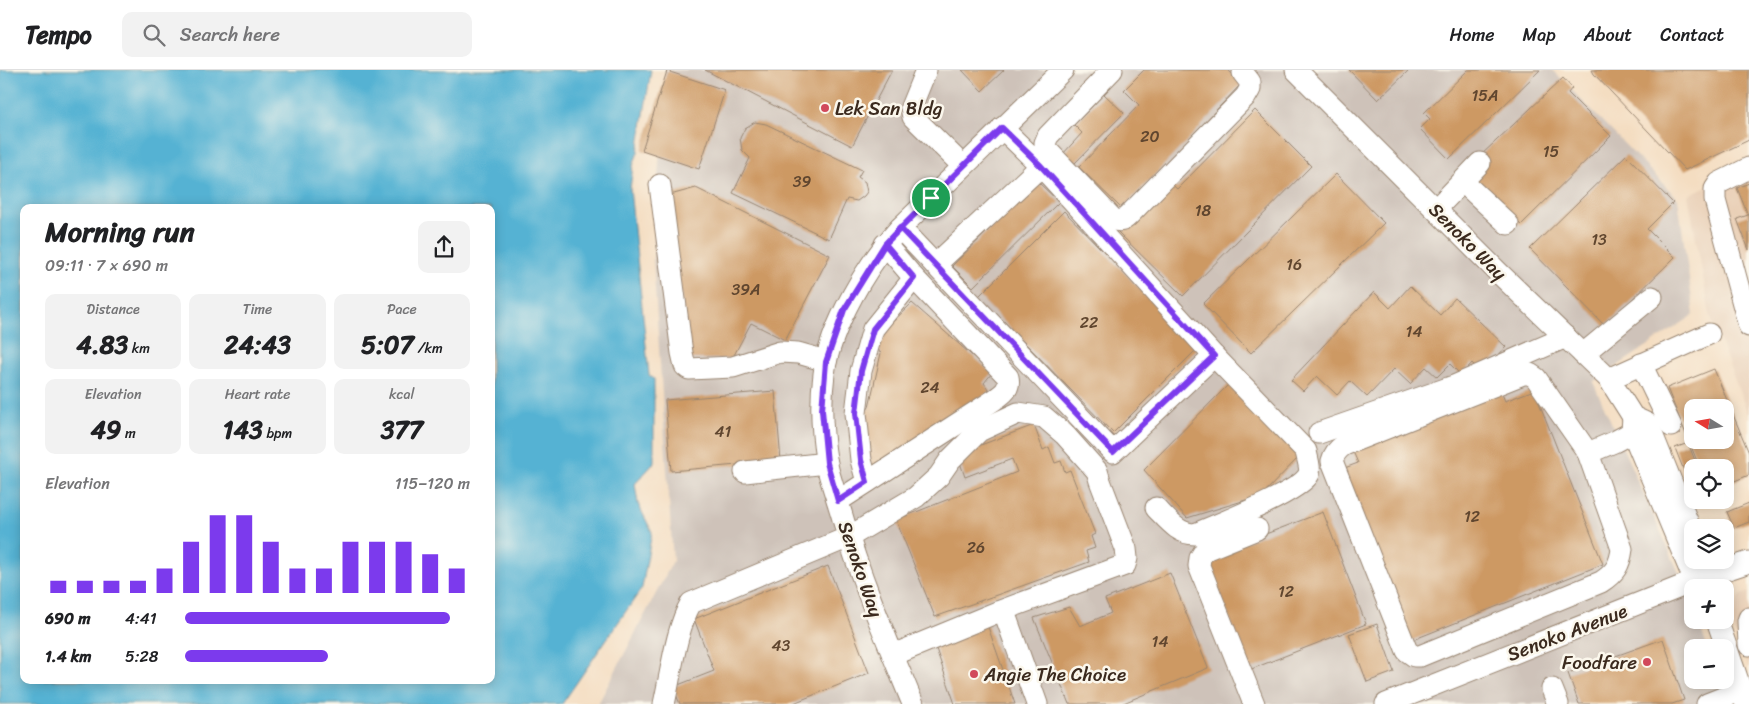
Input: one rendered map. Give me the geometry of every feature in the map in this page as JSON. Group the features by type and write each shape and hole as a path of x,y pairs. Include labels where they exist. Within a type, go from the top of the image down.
{"street":[{"path":"926,70 911,107 913,117 963,166"},
{"name":"Senoko Way","path":"913,704 867,592 848,537 827,463 822,410 826,362 844,310 885,244 1063,70"},
{"path":"1112,70 1048,136 1045,143 1046,148 1073,179 1113,220 1118,222 1123,221 1246,96 1250,89 1250,82 1243,71"},
{"name":"Senoko Way","path":"1302,72 1546,320 1566,336 1608,380 1638,424 1685,519"},
{"path":"1002,128 1041,166 1214,356 1306,451 1309,474 1301,484 1246,512 1195,534 1180,532 1156,508"},
{"path":"1436,209 1480,163"},
{"path":"935,265 1041,166"},
{"path":"1749,168 1719,183 1715,189 1715,200 1749,326"},
{"path":"1463,182 1508,224"},
{"path":"660,185 685,366 689,369 733,367 780,352 798,353 826,362"},
{"path":"900,228 1113,452 1214,356"},
{"path":"838,501 1005,393 1009,382 1008,377 996,363 914,278 885,244"},
{"path":"867,482 861,460 856,413 861,371 873,329 914,278"},
{"path":"1584,354 1652,297"},
{"path":"1608,380 1709,334"},
{"path":"1319,433 1454,386 1566,336"},
{"path":"1641,364 1671,426"},
{"path":"1523,374 1530,374 1536,378 1588,453 1622,549 1616,570 1601,582 1420,656 1410,655 1332,461 1338,449 1523,374"},
{"path":"664,704 681,626 691,603 848,537 916,497 939,476 950,460 979,431 1018,413 1044,416 1065,435 1097,471 1126,549 1127,558 1125,565 1000,611 893,655"},
{"path":"1588,453 1614,442 1638,424"},
{"name":"Senoko Way","path":"1638,424 1703,578"},
{"path":"745,472 827,463"},
{"path":"1254,704 1199,566 1200,558 1205,550 1256,529"},
{"name":"Senoko Avenue","path":"1386,704 1703,578 1749,562"},
{"path":"1749,618 1749,644"},
{"path":"1007,620 1037,704"},
{"path":"1707,704 1743,697 1720,629"}],"shaded area":[{"path":"665,70 1552,70 1678,199 1694,315 1593,382 1684,584 1684,629 1701,629 1704,639 1684,639 1684,689 1722,689 1727,704 598,704 673,561 653,258"},
{"path":"1749,166 1749,417 1710,315 1688,195"},
{"path":"1749,592 1749,669 1733,629 1734,608 1741,595"}],"water":[{"path":"0,70 651,70 630,189 649,375 654,379 654,463 635,484 638,504 652,532 642,588 562,704 0,704"}],"building":[{"name":"Lek San Bldg","path":"705,70 892,70 852,146"},
{"path":"962,70 1004,70 982,91"},
{"path":"1144,70 1228,70 1242,83 1122,209 1079,167 1139,105 1124,90"},
{"path":"1349,70 1409,70 1378,100"},
{"path":"1468,70 1540,70 1449,159 1420,129 1430,119 1424,113"},
{"path":"1592,70 1749,70 1749,140 1685,170"},
{"path":"667,71 725,90 699,169 642,150"},
{"path":"1563,78 1572,88 1568,93 1611,136 1521,225 1476,180 1480,156"},
{"path":"1104,94 1124,113 1073,165 1062,155 1082,133 1074,125"},
{"path":"1255,110 1311,166 1183,296 1117,231 1167,180 1177,189"},
{"path":"755,122 766,124 862,170 858,177 865,182 867,192 857,201 847,199 829,239 733,193 750,158 742,150 740,138 745,128"},
{"path":"1626,155 1673,203 1647,229 1675,257 1605,326 1530,249"},
{"path":"1336,174 1384,223 1251,353 1203,304"},
{"path":"1038,182 1059,202 973,287 952,266"},
{"path":"1749,183 1749,250 1737,219 1748,215 1737,188"},
{"path":"696,188 830,255 785,340 751,323 732,359 688,359 670,195"},
{"path":"1064,211 1198,348 1113,433 979,296"},
{"path":"1410,286 1440,315 1455,298 1506,347 1482,373 1472,363 1461,375 1450,364 1437,377 1426,367 1410,384 1394,369 1367,397 1350,381 1337,395 1317,376 1303,391 1291,380 1374,292 1390,308"},
{"path":"912,303 992,373 984,383 990,392 873,472 862,418 869,407 881,353 872,342"},
{"path":"1714,369 1726,399 1684,399 1684,429 1667,388"},
{"path":"1229,384 1301,455 1262,495 1187,518 1144,470"},
{"path":"1499,387 1505,401 1534,390 1603,564 1410,641 1342,469 1358,463 1351,447"},
{"path":"775,391 781,461 671,471 665,400"},
{"path":"1734,417 1749,453 1749,475 1734,481 1734,459 1696,459 1692,449 1734,449"},
{"path":"1034,425 1043,450 1049,447 1055,463 1061,461 1065,472 1070,470 1095,534 1091,536 1095,548 1086,551 1089,562 935,617 896,520 1017,472 1012,459 965,477 957,454"},
{"path":"1684,445 1684,449 1690,449 1694,459 1684,459 1684,471 1675,448"},
{"path":"1749,503 1749,522 1734,528 1734,519 1730,519 1727,512"},
{"path":"1323,512 1366,624 1249,670 1206,557"},
{"path":"828,566 869,673 791,704 680,704 673,687 714,671 694,619"},
{"path":"1170,573 1208,668 1121,704 1069,704 1034,618 1069,607 1080,626 1111,613 1105,599"},
{"name":"Angie The Choice","path":"987,624 1015,704 955,704 934,643"},
{"path":"1377,624 1394,672 1367,682 1349,634"},
{"path":"1663,639 1684,700 1672,704 1579,704 1568,673"}],"place":[{"name":"Lek San Bldg","path":"825,108"},
{"name":"Foodfare","path":"1647,662"},
{"name":"Angie The Choice","path":"974,674"}],"route":[{"path":"931,198 900,228 885,244 844,310 826,362 822,410 827,463 838,501 867,482 861,460 856,413 861,371 873,329 914,278 885,244 890,239 900,228 1113,452 1214,356 1041,166 1002,128 931,198"}]}
